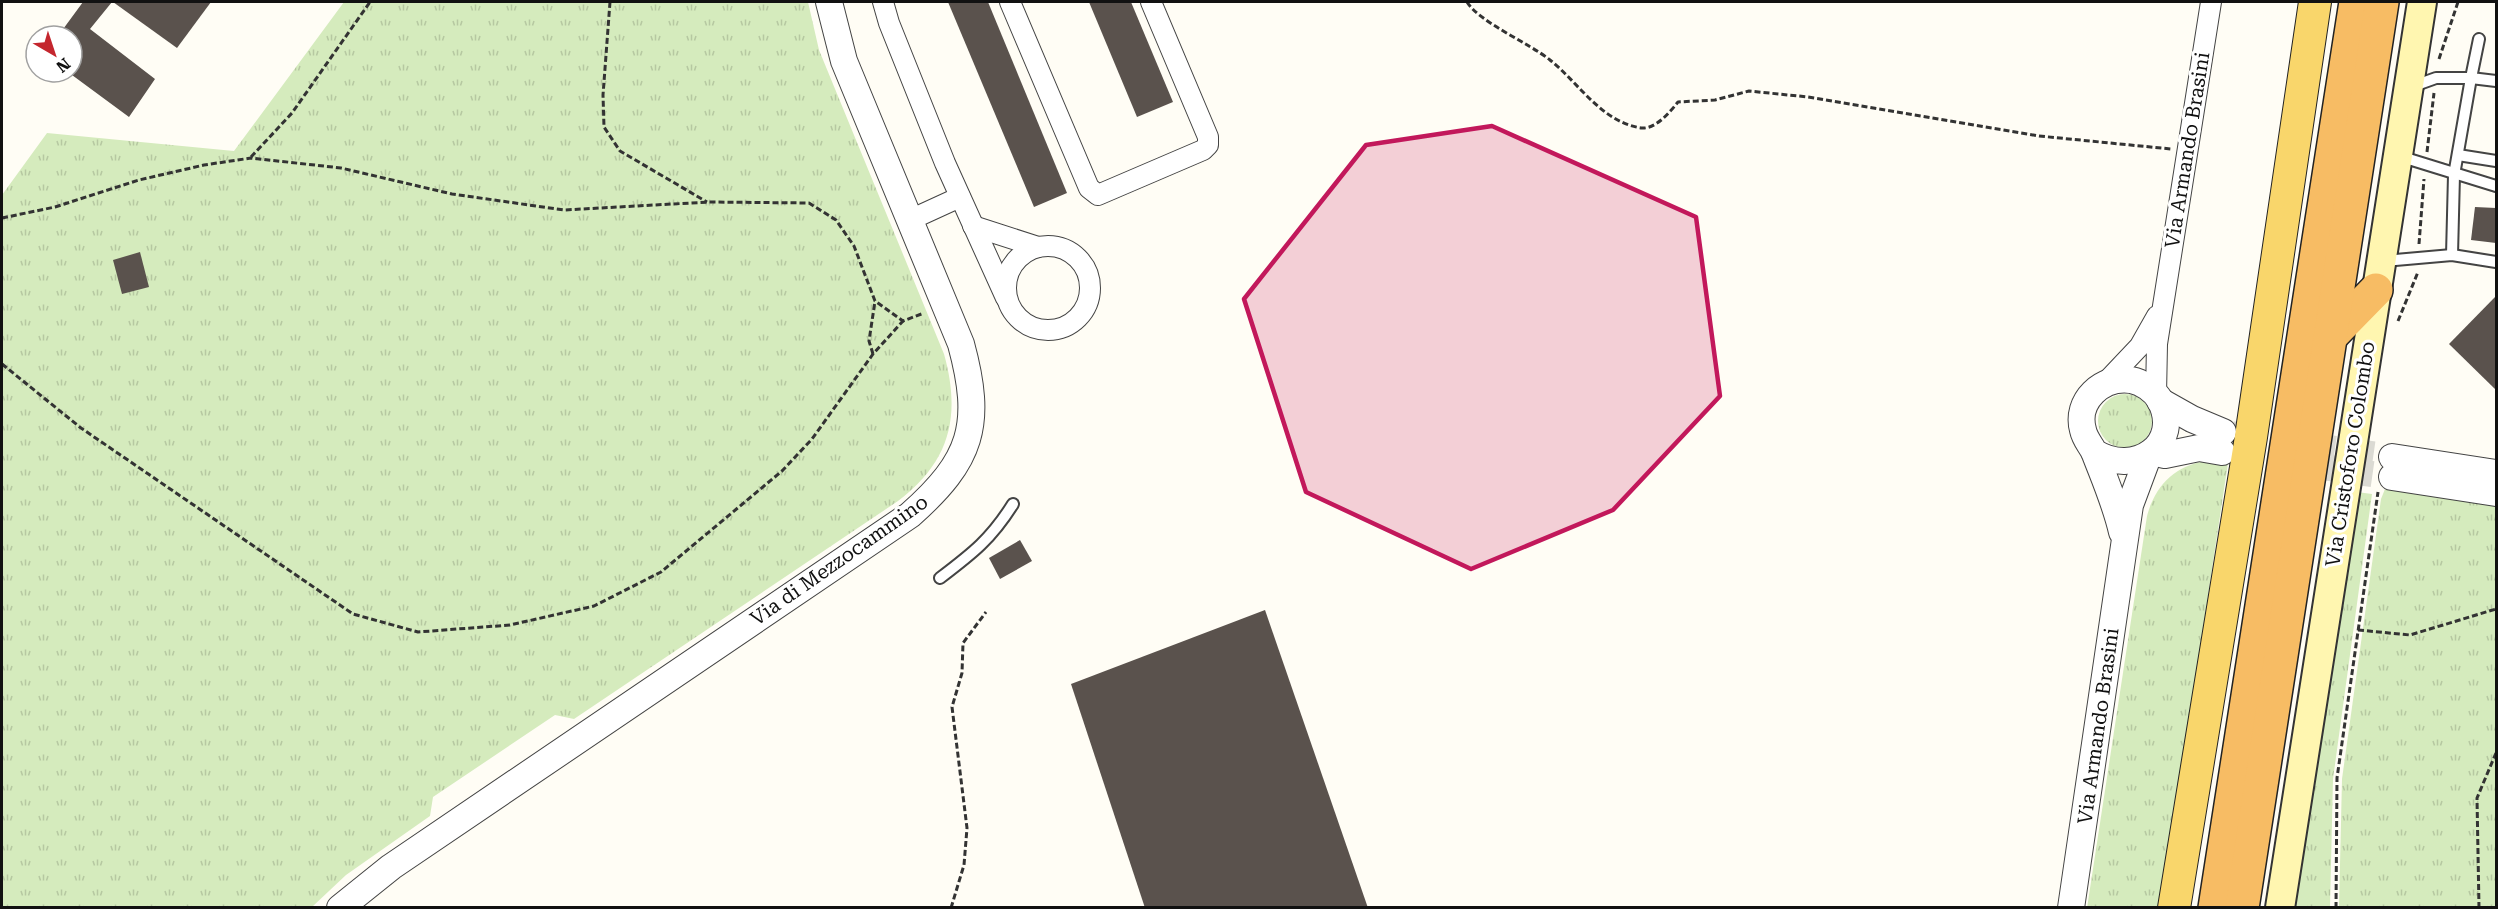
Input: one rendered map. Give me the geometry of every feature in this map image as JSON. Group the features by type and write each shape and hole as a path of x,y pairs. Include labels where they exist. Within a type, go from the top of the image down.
{"highway":[{"path":"2215,908 2289,447 2356,2"},
{"name":"Via Cristoforo Colombo","path":"2242,908 2382,2"},
{"path":"2331,336 2379,276"}],"main road":[{"path":"2174,908 2253,426 2315,2"},
{"name":"Via Cristoforo Colombo","path":"2280,908 2422,2"}],"street":[{"name":"Via di Mezzocammino","path":"340,908 391,867 910,515 927,500 959,462 966,447 971,418 969,373 912,219 844,61 829,2"},
{"path":"883,2 889,23 960,197 973,226 1006,298 1013,313 1026,325 1038,330 1051,331 1067,326 1080,316 1088,303 1091,289 1089,276 1080,260 1071,252 1055,246 1038,247 1023,253 1011,267 1006,282 1006,298"},
{"path":"1010,2 1089,188 1098,195 1203,150 1208,145 1208,137 1151,2"},
{"name":"Via Armando Brasini","path":"2072,908 2134,490 2165,426 2158,398 2156,357 2211,2"},
{"path":"912,219 960,197"},
{"path":"973,226 1038,247"},
{"name":"Via Armando Brasini","path":"2125,544 2115,506 2094,452 2084,435 2082,415 2086,402 2140,346 2164,299"},
{"path":"2094,452 2118,463 2131,462 2151,453 2165,455 2222,442 2192,419 2158,398 2146,386 2133,380 2119,379 2105,383"},
{"path":"2387,476 2496,472"},
{"path":"2387,476 2496,494"}],"lane":[{"path":"2452,255 2454,175 2479,39"},
{"path":"2408,88 2436,78 2496,81"},
{"path":"2458,154 2496,160"},
{"path":"2398,156 2496,186"},
{"path":"2379,276 2419,257 2452,255 2496,262"},
{"path":"940,578 977,550 995,532 1013,504"}],"path":[{"path":"251,158 292,113 370,2"},
{"path":"610,2 603,95 604,127 620,151 709,202"},
{"path":"1467,2 1486,20 1550,60 1600,108 1622,124 1645,128 1659,121 1678,102 1715,100 1749,91 1808,97 2039,136 2187,151"},
{"path":"2397,322 2420,268 2425,165 2436,78 2439,58 2454,21 2458,2"},
{"path":"2,218 55,207 139,180 204,165 251,158 341,168 452,194 564,210 709,202 809,203 836,220 854,246 875,301 869,341 873,354"},
{"path":"875,301 903,321"},
{"path":"2,364 81,428 353,614 418,632 510,625 594,606 661,572 782,471 812,439 873,354 903,321 946,306"},
{"path":"2336,908 2337,778 2358,630 2387,476"},
{"path":"2358,630 2410,635 2496,609"},
{"path":"951,908 964,865 967,828 952,707 962,673 963,643 986,612"},
{"path":"2479,908 2477,798 2496,753"}],"highlighted area":[{"path":"1492,126 1696,217 1720,396 1613,510 1471,569 1306,492 1244,299 1366,145"}],"green space":[{"path":"344,2 808,2 819,50 944,354 951,397 951,417 947,435 930,470 898,501 574,719 555,715 433,797 430,816 346,875 312,907 2,908 2,195 47,133 234,151"},
{"path":"2125,394 2135,396 2144,402 2150,411 2152,421 2150,431 2144,440 2135,446 2125,448 2115,446 2106,440 2100,431 2098,421 2100,411 2106,402 2115,396"},
{"path":"2206,461 2228,463 2161,907 2087,908 2147,516 2155,495 2167,479 2184,467"},
{"path":"2385,489 2404,489 2496,506 2496,907 2339,908 2342,779 2381,499"},
{"path":"2357,492 2372,494 2333,779 2330,907 2293,908"}],"building":[{"path":"83,2 112,2 90,29 155,79 129,117 84,84 84,24 67,24"},
{"path":"113,2 211,2 177,48"},
{"path":"948,2 988,2 1067,193 1034,207"},
{"path":"1089,2 1131,2 1173,102 1137,117"},
{"path":"2475,207 2496,208 2496,243 2471,240"},
{"path":"140,252 149,287 122,294 113,260"},
{"path":"2496,296 2496,390 2449,344"},
{"path":"1020,540 1032,561 1000,579 989,558"},
{"path":"1265,610 1368,908 1145,908 1071,684"}],"tunnel":[{"path":"2232,434 2392,457"},
{"path":"2231,454 2392,477"}]}
